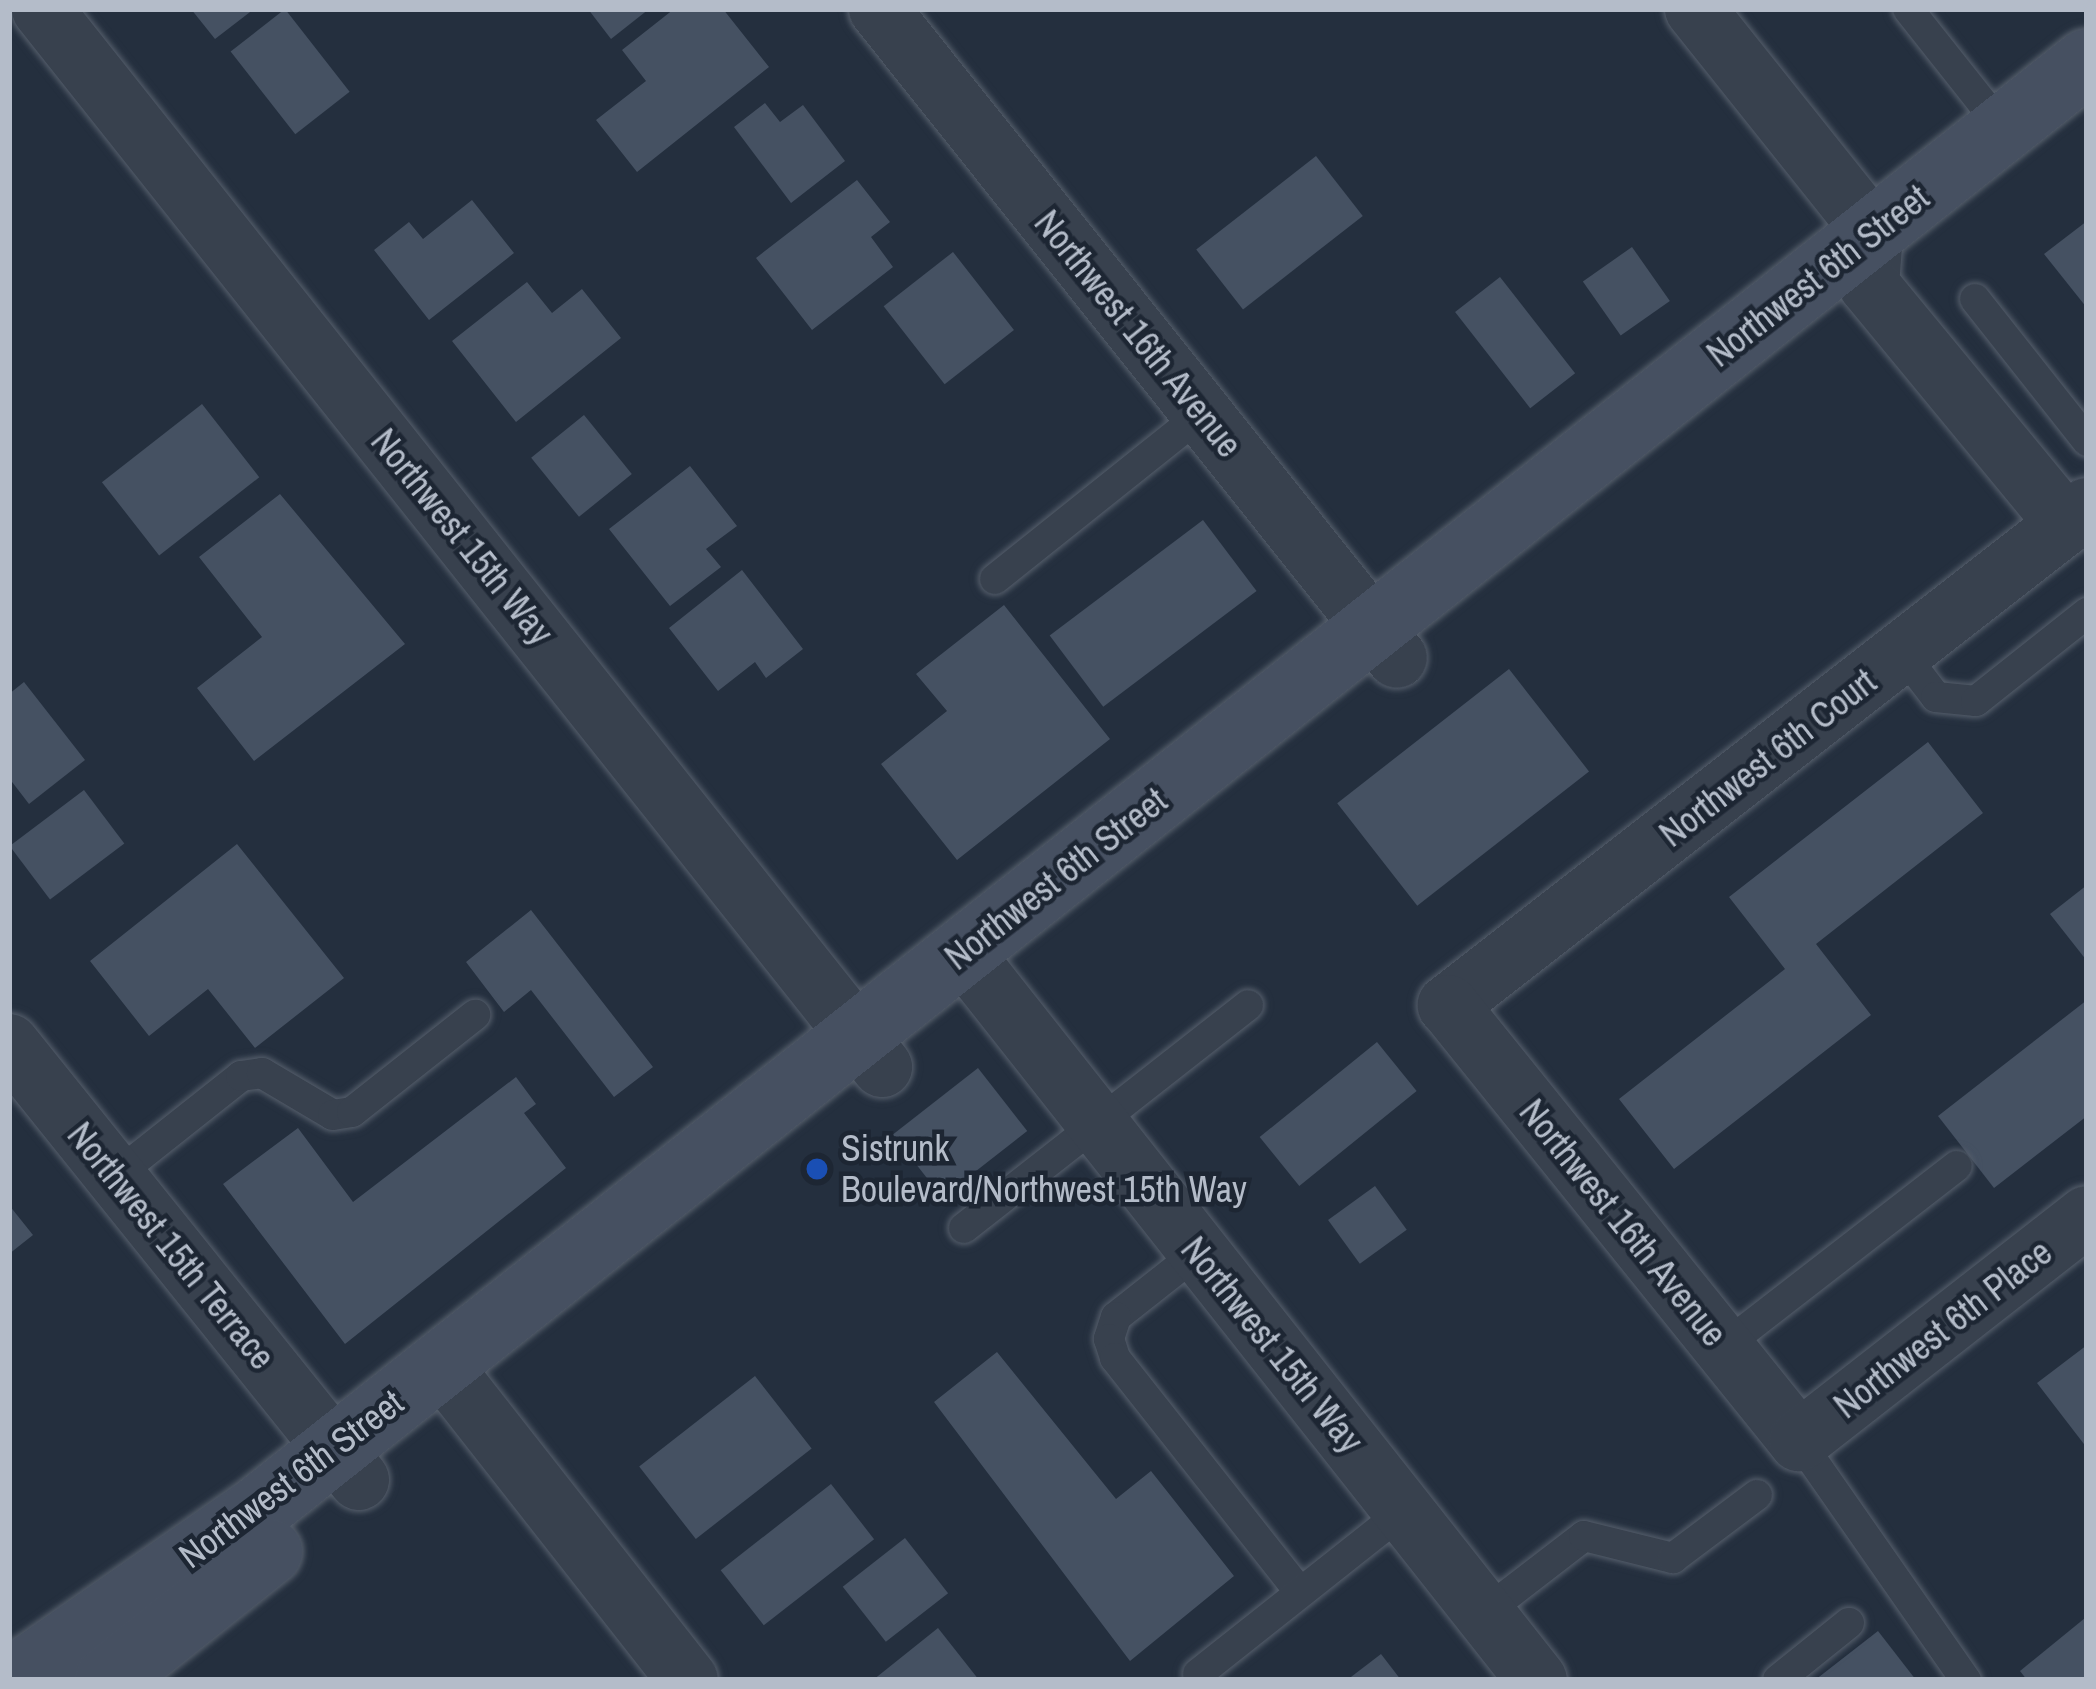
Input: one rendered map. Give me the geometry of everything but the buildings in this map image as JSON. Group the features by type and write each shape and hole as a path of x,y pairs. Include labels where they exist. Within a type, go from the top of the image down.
{"street":[{"name":"Northwest 15th Way","path":"42,9 871,1051"},
{"name":"Northwest 16th Avenue","path":"879,9 1385,643"},
{"path":"1695,9 1871,258 2076,516"},
{"name":"Northwest 6th Street","path":"1871,258 2002,129 2087,62"},
{"name":"Northwest 6th Street","path":"108,1680 346,1465 452,1380 1871,258 2087,112"},
{"name":"Northwest 6th Court","path":"1448,1005 2076,516"},
{"name":"Northwest 15th Way","path":"975,968 1537,1680"},
{"name":"Northwest 16th Avenue","path":"1448,1005 1799,1441"},
{"name":"Northwest 15th Terrace","path":"9,1044 346,1465"},
{"name":"Northwest 6th Place","path":"1799,1441 2087,1216"},
{"path":"452,1380 688,1680"},
{"name":"Northwest 6th Street","path":"13,1680 346,1465"}],"lane":[{"path":"1908,9 2002,129"},
{"path":"1975,298 2087,441"},
{"path":"995,579 1202,415"},
{"path":"1903,654 1936,697 1976,701 2087,613"},
{"path":"964,1228 1248,1005"},
{"path":"116,1176 241,1076 262,1073 333,1115 352,1112 475,1015"},
{"path":"1722,1348 1957,1166"},
{"path":"1197,1253 1116,1317 1109,1339 1115,1358 1300,1592"},
{"path":"1799,1441 1966,1680"},
{"path":"1484,1613 1584,1536 1673,1558 1756,1495"},
{"path":"1198,1674 1405,1510"},
{"path":"1778,1680 1849,1623"}],"place":[{"name":"Sistrunk Boulevard/Northwest 15th Way","path":"817,1169"}]}
